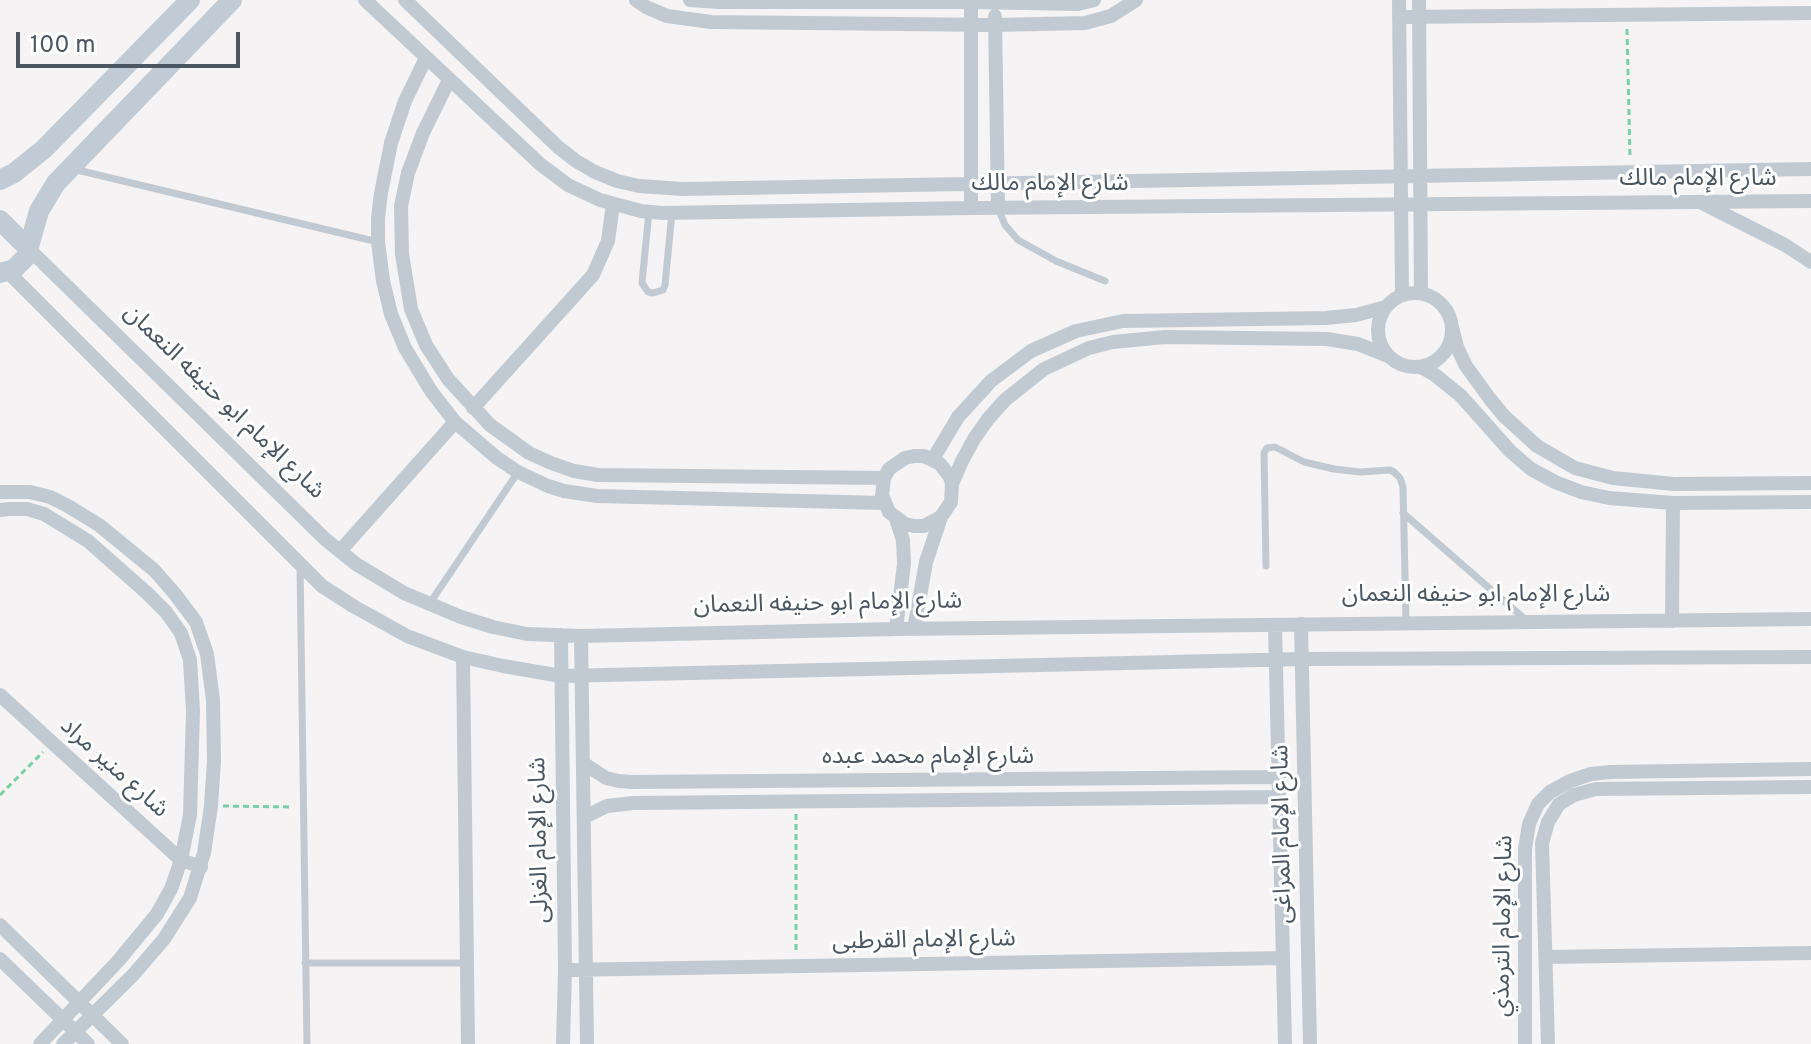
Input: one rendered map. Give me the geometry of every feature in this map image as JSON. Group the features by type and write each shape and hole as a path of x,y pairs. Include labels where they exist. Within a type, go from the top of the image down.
{"street":[{"path":"0,180 44,149 190,0"},
{"path":"232,0 56,183 39,211 29,249 20,264 2,269 322,586 407,636 463,657 561,676 1302,659 1811,657"},
{"name":"شارع الإمام مالك","path":"365,0 540,164 568,185 600,200 649,211 1811,201"},
{"name":"شارع الإمام مالك","path":"405,0 558,147 595,172 639,186 683,189 1811,169"},
{"path":"636,0 667,16 689,20 769,24 971,25 1085,23 1111,16 1136,0"},
{"path":"690,0 1078,4 1094,0"},
{"path":"1399,0 1402,295"},
{"path":"1419,0 1421,293"},
{"path":"971,1 971,208"},
{"path":"995,1 998,208"},
{"path":"769,2 769,24"},
{"path":"1399,17 1627,15 1780,7 1811,13"},
{"path":"426,58 405,101 391,143 381,193 378,242 391,314 405,348 431,391 455,422 518,472 548,486 597,496 884,503"},
{"path":"449,80 423,133 408,173 401,206 402,254 411,309 426,345 448,379 490,425 529,453 574,471 598,475 884,478"},
{"path":"1699,202 1774,239 1811,262"},
{"path":"473,408 593,275 608,241 613,204"},
{"name":"شارع الإمام ابو حنيفه النعمان","path":"0,220 297,513 340,551 379,579 429,605 493,627 527,634 581,636 896,629 1811,619"},
{"path":"933,459 958,417 991,381 1031,351 1076,331 1123,321 1356,315 1386,307 1402,295 1421,293 1439,301 1445,309 1466,366 1497,408 1537,446 1575,468 1613,478 1674,484 1811,483"},
{"path":"1386,307 1378,323 1378,332 1388,356"},
{"path":"1421,367 1444,353 1452,327"},
{"path":"952,484 974,439 1005,400 1044,369 1089,348 1113,342 1165,337 1327,339 1358,344 1403,365 1421,367 1461,396 1531,469 1581,492 1609,498 1673,503 1811,502"},
{"path":"340,551 455,422"},
{"path":"896,629 904,564 903,540 896,519 884,503 884,478 889,469 905,458 924,456 946,470 953,493 941,517 926,562 914,629"},
{"path":"0,492 30,492 68,506 99,525 154,570 196,622 207,654 213,700 211,812 201,867 190,898 164,939 133,975 63,1044"},
{"path":"1672,621 1673,503"},
{"path":"60,523 68,506"},
{"path":"0,510 27,509 60,523 88,541 147,593 181,633 190,660 193,698 190,815 181,860 171,889 157,914 119,960 40,1044"},
{"path":"896,519 914,526 933,523 941,517"},
{"name":"شارع الإمام المراغى","path":"1301,624 1310,1044"},
{"name":"شارع الإمام المراغى","path":"1275,625 1285,1044"},
{"name":"شارع الإمام الغزلى","path":"561,635 563,1044"},
{"name":"شارع الإمام الغزلى","path":"581,636 587,1044"},
{"path":"463,657 468,1044"},
{"name":"شارع منير مراد","path":"0,695 181,860 201,867"},
{"name":"شارع الإمام محمد عبده","path":"583,763 606,778 632,782 1279,777"},
{"name":"شارع الإمام الترمذي","path":"1525,1044 1525,849 1529,824 1538,804 1550,792 1591,774 1610,772 1811,769"},
{"path":"981,779 982,800"},
{"name":"شارع الإمام الترمذي","path":"1548,1044 1542,843 1548,822 1559,804 1574,795 1596,789 1811,787"},
{"name":"شارع الإمام محمد عبده","path":"584,817 607,806 620,804 1279,797"},
{"path":"190,815 211,812"},
{"path":"0,925 122,1044"},
{"path":"1525,937 1533,941 1546,938"},
{"path":"1546,957 1811,953"},
{"name":"شارع الإمام القرطبى","path":"565,970 1283,958"},
{"path":"0,959 88,1044"},
{"path":"1525,973 1537,969 1547,976"}],"lane":[{"path":"71,168 378,242"},
{"path":"998,208 1005,225 1018,240 1056,261 1105,281"},
{"path":"649,211 642,283 648,292 653,293 663,290 665,285 672,212"},
{"path":"1266,566 1264,453 1267,448 1275,447 1304,462 1334,469 1360,472 1390,470 1400,478 1403,487 1406,622"},
{"path":"429,605 518,472"},
{"path":"1403,513 1529,622"},
{"path":"300,565 307,1044"},
{"path":"305,963 468,963"}],"path":[{"path":"1627,15 1630,173"},
{"path":"0,795 52,743"},
{"path":"796,802 796,966"},
{"path":"211,812 303,808"}]}
